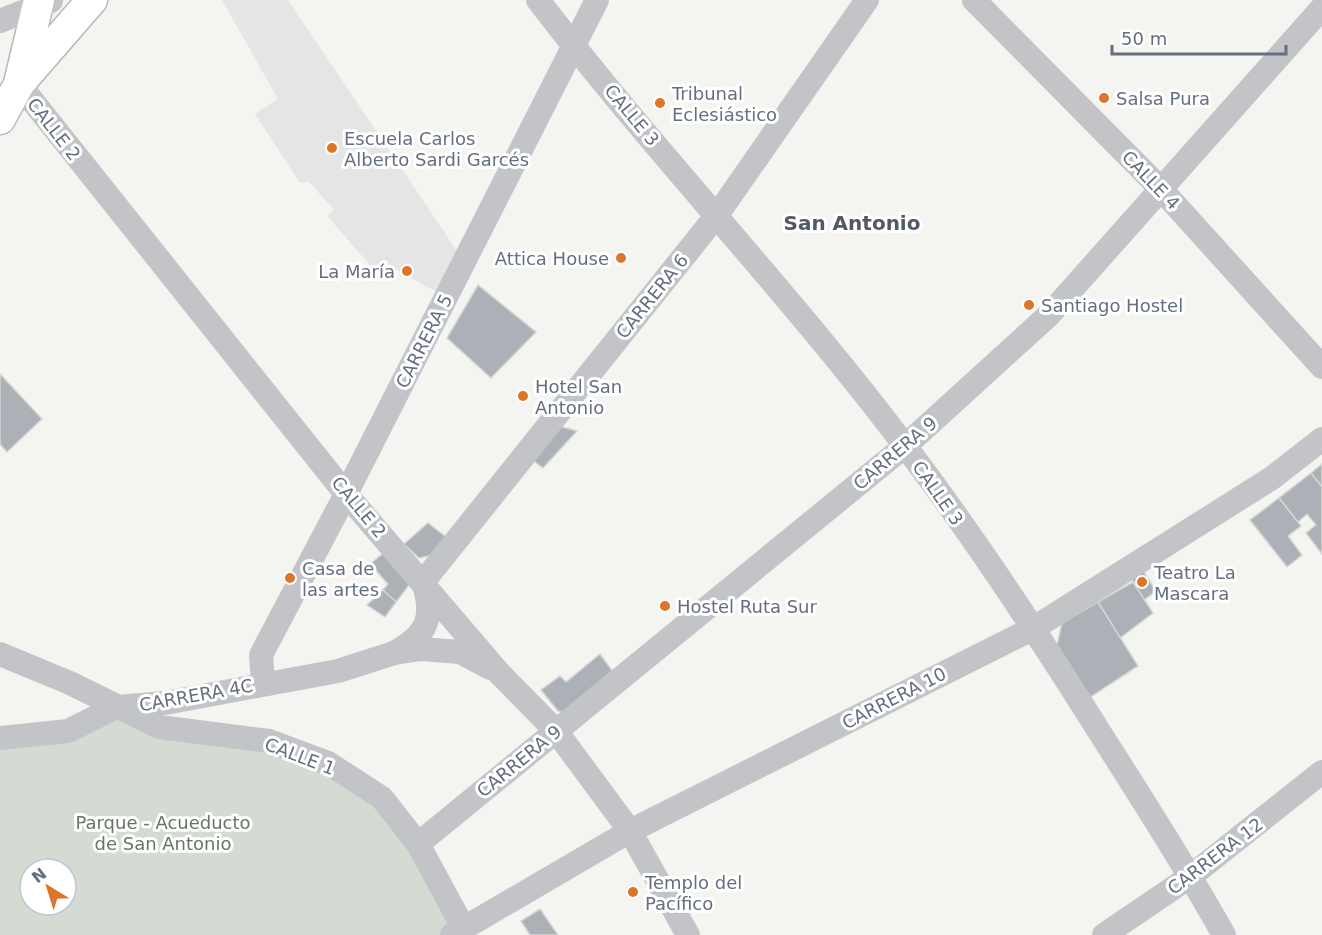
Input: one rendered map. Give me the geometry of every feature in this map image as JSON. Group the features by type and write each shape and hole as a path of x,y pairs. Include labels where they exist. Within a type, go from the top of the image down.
{"main road":[{"path":"19,84 91,1"},
{"path":"0,119 19,84 43,3"}],"street":[{"name":"CALLE 3","path":"538,0 905,446 1034,628 1191,876 1224,935"},
{"name":"CARRERA 5","path":"263,683 261,655 346,494 597,0"},
{"name":"CARRERA 6","path":"423,582 717,215 867,0"},
{"name":"CALLE 4","path":"974,0 1160,188 1322,367"},
{"path":"0,21 43,3"},
{"name":"CARRERA 9","path":"418,844 905,446 1049,315 1322,8"},
{"name":"CALLE 2","path":"19,84 346,494 500,674 556,731 630,831 688,935"},
{"name":"CARRERA 10","path":"458,932 630,831 1034,628 1272,478 1322,439"},
{"name":"CARRERA 4C","path":"0,738 68,731 116,707 165,703 263,683 338,671 394,653 414,642 426,624 430,603 423,582"},
{"name":"CARRERA 4C","path":"394,653 443,649 460,652 500,674"},
{"name":"CALLE 1","path":"0,654 70,683 159,727 269,741 328,763 382,798 418,844 458,932"},
{"name":"CARRERA 12","path":"1104,935 1191,876 1322,772"}],"shaded area":[{"name":"Escuela Carlos Alberto Sardi Garcés","path":"222,0 288,0 461,257 440,294 389,265 378,274 327,216 334,210 309,182 300,183 255,114 278,99"}],"green space":[{"name":"Parque - Acueducto de San Antonio","path":"116,707 328,763 418,844 452,935 0,935 0,738"}],"building":[{"path":"478,285 536,332 491,378 447,338"},
{"path":"0,374 42,419 7,452 0,444"},
{"path":"559,426 577,431 543,468 531,459"},
{"path":"1322,464 1322,487 1311,473"},
{"path":"1311,473 1322,487 1322,554 1306,533 1316,525 1307,514 1298,522 1279,498"},
{"path":"1279,498 1301,526 1288,536 1302,555 1287,567 1250,520"},
{"path":"428,523 446,537 433,555 419,558 404,544"},
{"path":"385,552 413,580 396,602 383,590 388,584 370,564"},
{"name":"Teatro La Mascara","path":"1140,566 1156,591 1144,600 1128,573"},
{"path":"1133,582 1153,613 1120,638 1098,602"},
{"path":"383,590 396,602 385,617 367,605"},
{"path":"1098,602 1138,666 1089,698 1057,645 1062,623"},
{"path":"600,654 613,672 562,712 558,711 541,690 560,676 566,682"},
{"path":"540,909 558,935 530,935 521,921"}],"place":[{"name":"Salsa Pura","path":"1104,98"},
{"name":"Tribunal Eclesiástico","path":"660,103"},
{"name":"Escuela Carlos Alberto Sardi Garcés","path":"332,148"},
{"name":"Attica House","path":"621,258"},
{"name":"La María","path":"407,271"},
{"name":"Santiago Hostel","path":"1029,305"},
{"name":"Hotel San Antonio","path":"523,396"},
{"name":"Casa de las artes","path":"290,578"},
{"name":"Teatro La Mascara","path":"1142,582"},
{"name":"Hostel Ruta Sur","path":"665,606"},
{"name":"Templo del Pacífico","path":"633,892"}],"district":[{"name":"San Antonio","path":"852,223"}]}
